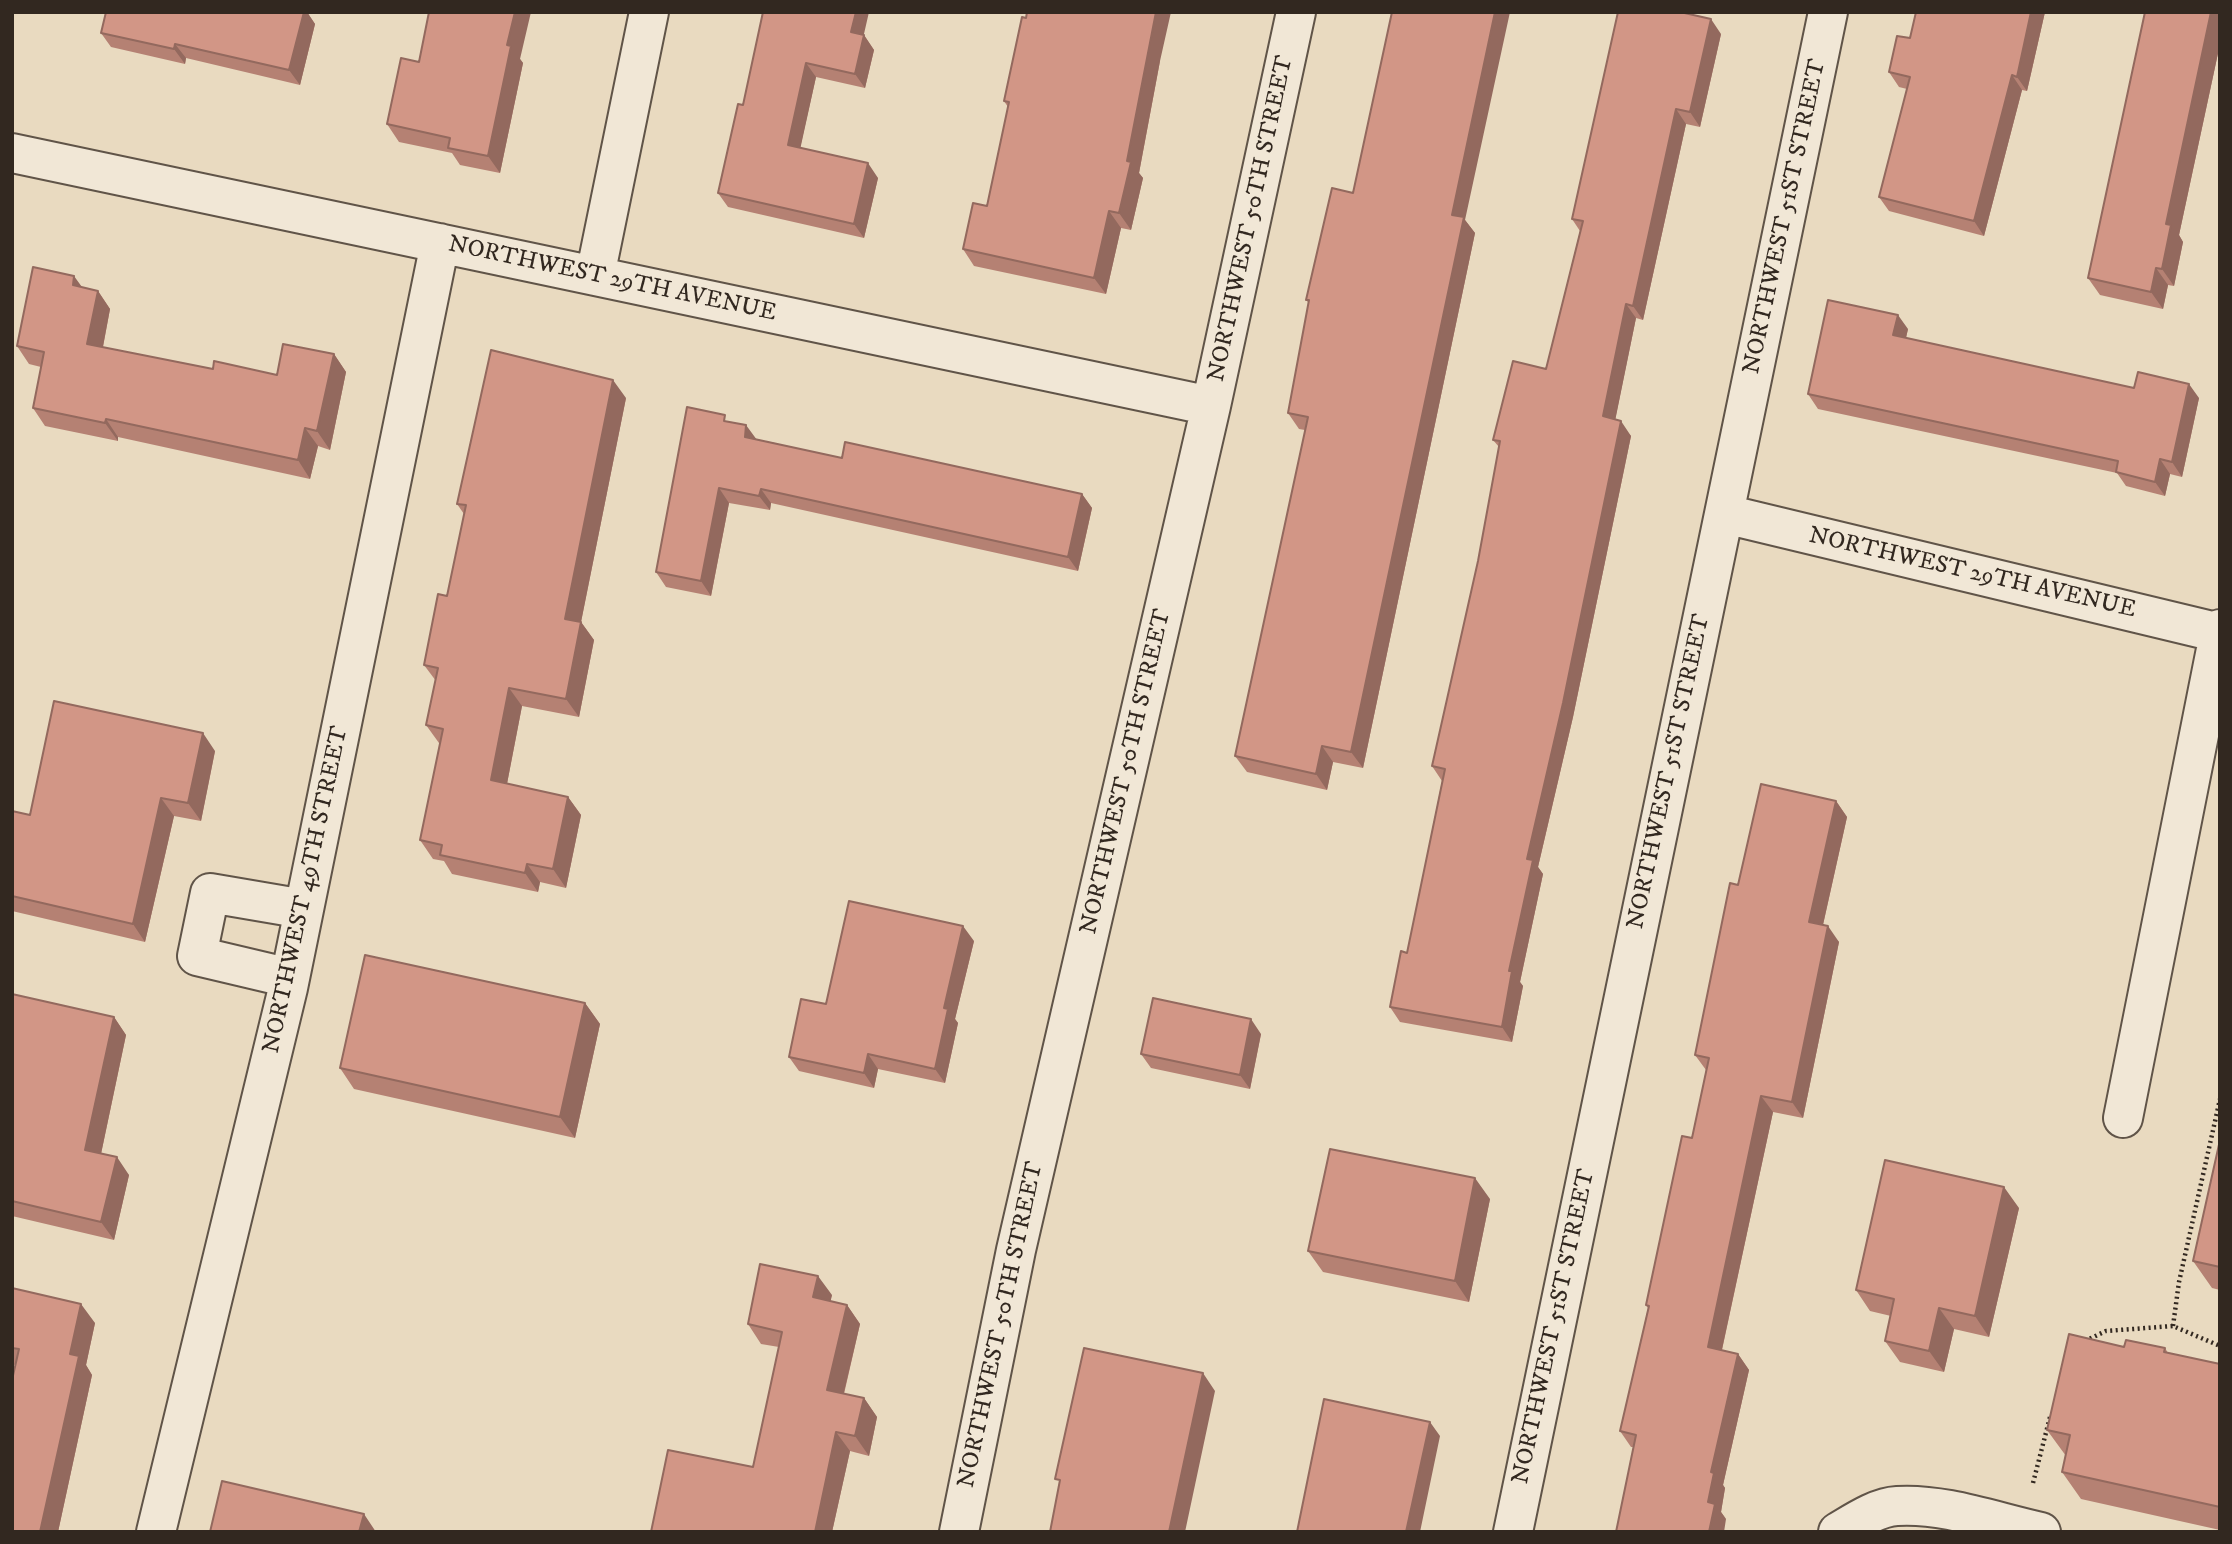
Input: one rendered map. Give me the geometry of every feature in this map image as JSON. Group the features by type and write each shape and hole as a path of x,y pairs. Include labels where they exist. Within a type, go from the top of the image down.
{"street":[{"path":"594,276 649,12"},
{"name":"NORTHWEST 50TH STREET","path":"958,1532 1016,1250 1211,406 1296,12"},
{"name":"NORTHWEST 51ST STREET","path":"1513,1532 1672,753 1725,514 1828,12"},
{"name":"NORTHWEST 29TH AVENUE","path":"12,153 1211,406"},
{"name":"NORTHWEST 49TH STREET","path":"156,1532 290,978 440,243"},
{"name":"NORTHWEST 29TH AVENUE","path":"1725,514 2219,632"},
{"path":"2123,1118 2219,632"},
{"path":"290,978 197,956 210,893 304,909"},
{"path":"1838,1532 1864,1517 1895,1506 1929,1508 2031,1530"}],"path":[{"path":"2174,1326 2179,1282 2220,1099"},
{"path":"2078,1344 2106,1331 2174,1326 2220,1346"},
{"path":"2031,1530 2051,1414"}],"building":[{"path":"106,12 304,12 289,70 175,44 174,49 101,33"},
{"path":"429,12 515,12 507,45 511,46 488,156 448,148 450,138 387,124 401,58 419,62"},
{"path":"763,12 856,12 851,32 864,35 855,74 806,63 788,145 868,163 854,224 718,193 738,104 743,105"},
{"path":"1027,12 1156,12 1127,161 1131,162 1119,213 1109,211 1094,278 963,249 973,203 987,206 1009,102 1004,101 1022,17 1026,18"},
{"path":"1392,12 1495,12 1452,215 1464,217 1351,752 1322,746 1316,774 1235,756 1308,417 1288,413 1309,300 1306,300 1332,188 1353,193"},
{"path":"1618,12 1680,12 1711,19 1690,112 1676,109 1633,306 1626,304 1603,416 1621,421 1563,703 1527,859 1533,860 1509,971 1512,971 1502,1027 1390,1007 1401,951 1407,953 1445,769 1432,766 1478,561 1500,441 1493,440 1513,361 1546,369 1583,221 1572,219"},
{"path":"1916,12 2031,12 2017,77 2012,75 1974,221 1879,197 1910,77 1889,72 1897,36 1910,38"},
{"path":"2145,12 2211,12 2166,224 2171,225 2162,269 2156,268 2151,292 2088,278"},
{"path":"33,267 74,276 73,285 98,291 87,344 213,369 214,361 277,375 283,344 334,354 317,431 305,428 298,460 106,419 105,423 33,408 44,352 17,346"},
{"path":"1828,300 1898,315 1893,335 2134,388 2138,372 2189,384 2172,462 2160,459 2155,482 2116,472 2118,461 1808,394"},
{"path":"491,350 613,380 565,619 581,622 566,699 509,688 491,780 568,797 553,869 527,864 525,873 440,855 442,845 420,840 443,729 426,725 438,668 424,665 438,594 447,596 466,505 457,504"},
{"path":"687,407 725,415 724,421 746,425 745,437 842,458 845,442 1082,494 1068,557 761,489 759,496 719,488 701,581 656,572"},
{"path":"54,701 203,733 188,803 161,798 133,924 12,896 12,811 30,815"},
{"path":"1761,784 1836,801 1809,922 1828,926 1792,1102 1761,1096 1708,1347 1738,1354 1711,1472 1714,1473 1708,1502 1715,1504 1709,1532 1616,1532 1636,1435 1620,1431 1649,1306 1646,1305 1682,1136 1692,1138 1709,1058 1695,1055 1730,883 1738,885"},
{"path":"849,901 963,926 944,1008 948,1009 935,1069 868,1054 864,1073 789,1057 801,999 826,1004"},
{"path":"365,955 585,1003 560,1117 340,1068"},
{"path":"12,994 114,1017 85,1150 117,1157 101,1222 12,1201"},
{"path":"1153,998 1251,1019 1240,1075 1141,1054"},
{"path":"2220,1140 2220,1267 2193,1261"},
{"path":"1330,1149 1475,1178 1455,1281 1308,1251"},
{"path":"1885,1160 2004,1187 1975,1316 1939,1308 1929,1351 1885,1341 1894,1299 1856,1290"},
{"path":"760,1264 818,1276 813,1297 847,1305 827,1390 864,1398 855,1436 836,1432 815,1532 651,1532 668,1450 753,1467 782,1332 748,1324"},
{"path":"12,1288 81,1304 70,1354 79,1356 40,1532 12,1532 12,1380 19,1349 12,1348"},
{"path":"2069,1334 2124,1347 2126,1340 2165,1348 2164,1352 2220,1364 2220,1507 2062,1472 2070,1435 2047,1430"},
{"path":"1084,1348 1203,1373 1169,1532 1050,1532 1060,1480 1055,1479"},
{"path":"1324,1399 1430,1422 1406,1532 1297,1532"},
{"path":"222,1481 364,1514 359,1532 210,1532"}]}
